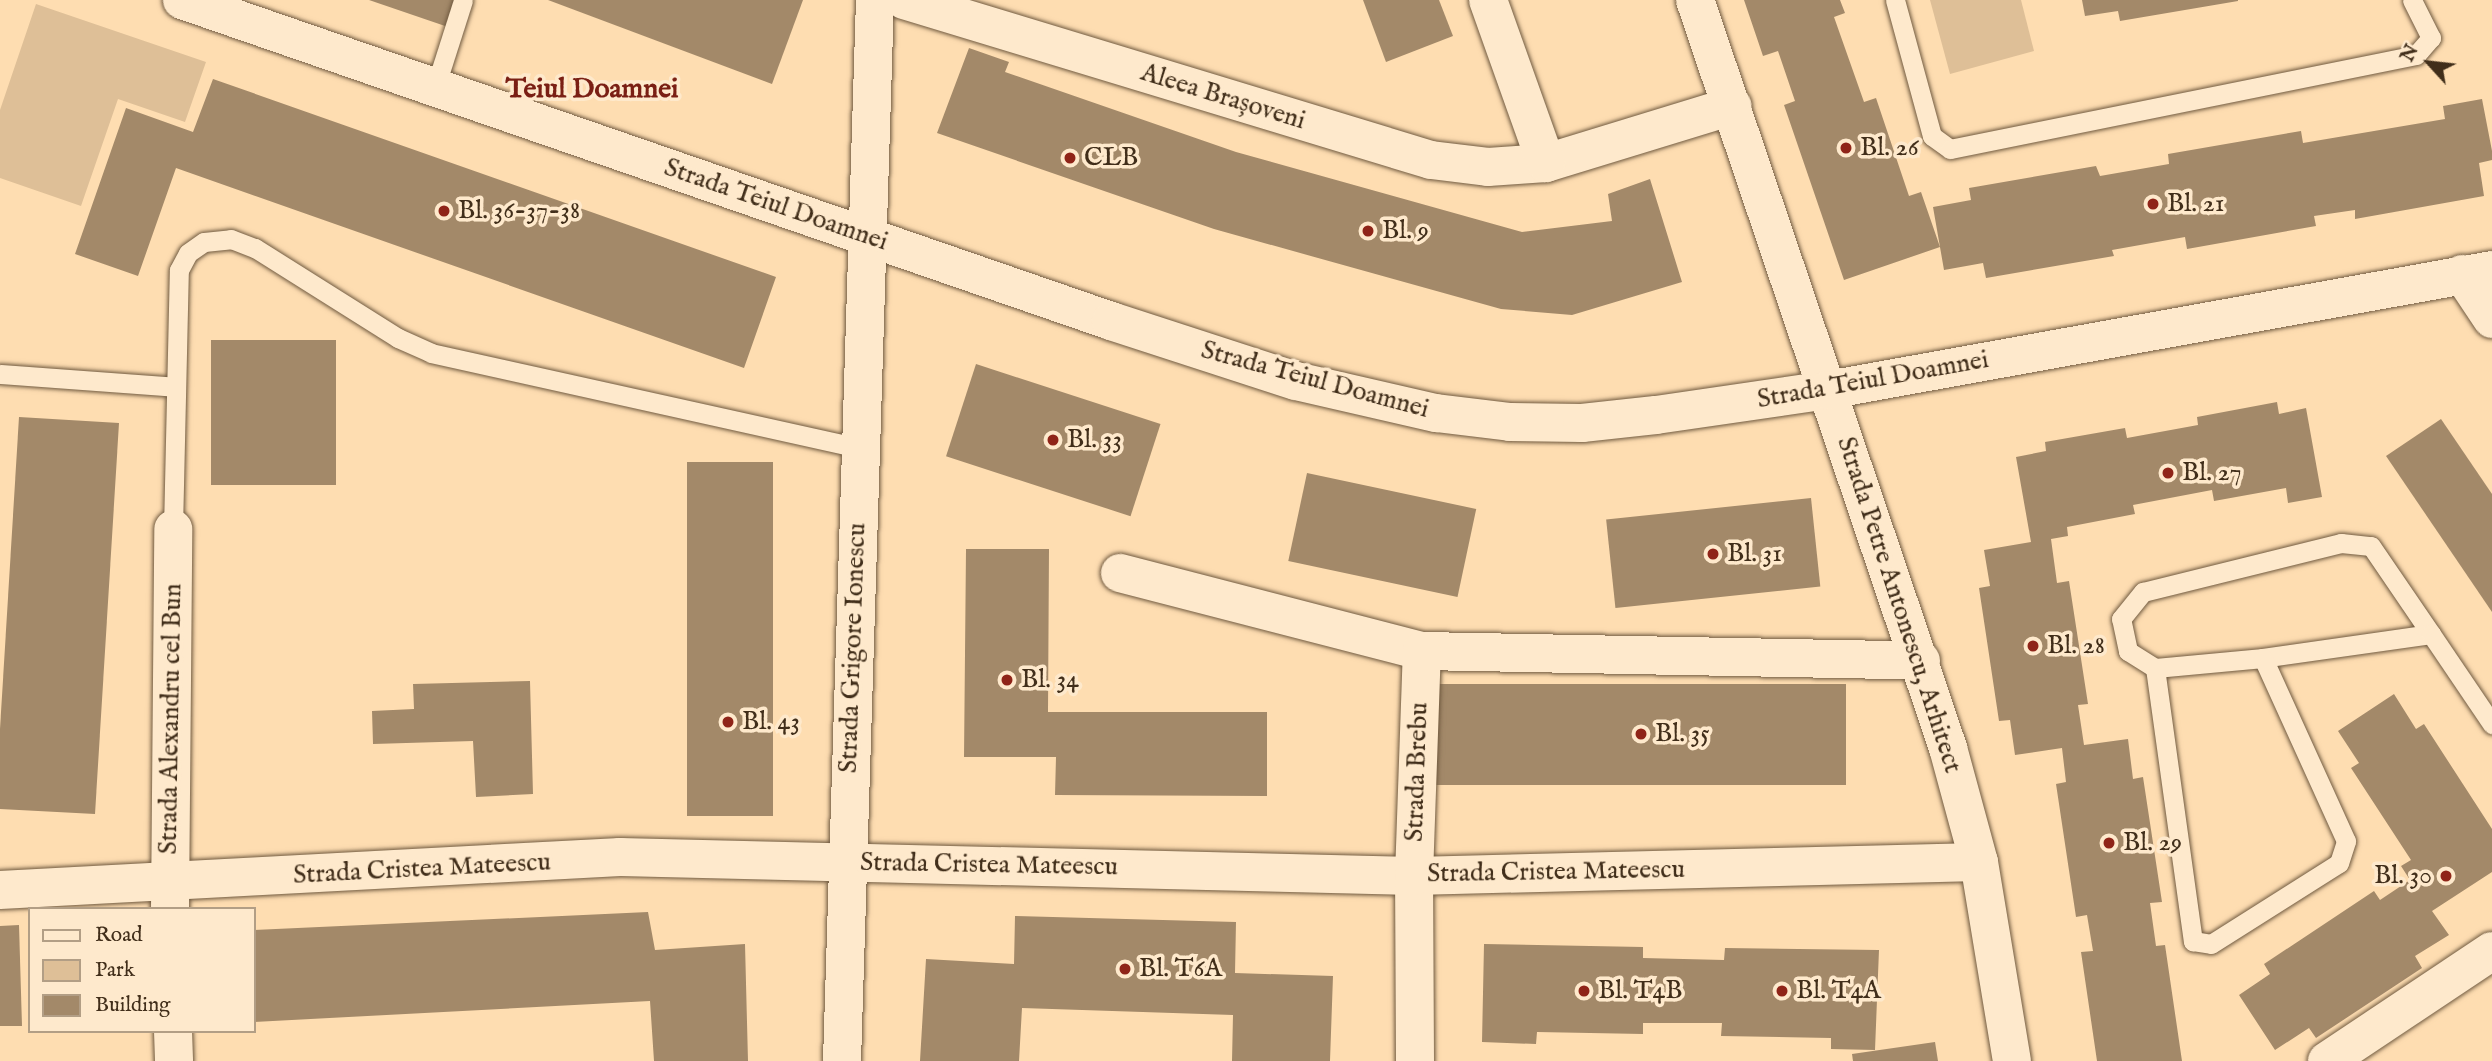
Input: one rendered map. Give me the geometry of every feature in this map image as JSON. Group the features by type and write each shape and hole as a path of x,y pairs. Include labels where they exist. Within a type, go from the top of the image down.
{"street":[{"name":"Strada Teiul Doamnei","path":"182,0 864,236 1296,381 1436,413 1510,422 1582,423 1828,390 2477,272"},
{"name":"Strada Grigore Ionescu","path":"842,1061 845,862 864,236 875,0"},
{"name":"Aleea Brașoveni","path":"904,0 1431,160 1488,167 1546,163 1732,106"},
{"path":"1488,0 1546,163"},
{"name":"Strada Petre Antonescu, Arhitect","path":"1695,0 1921,661 1979,862 2012,1061"},
{"path":"2477,272 2492,319"},
{"name":"Strada Alexandru cel Bun","path":"170,896 173,529"},
{"path":"1120,573 1422,651 1921,661"},
{"name":"Strada Brebu","path":"1415,1061 1414,876 1422,651"},
{"name":"Strada Cristea Mateescu","path":"0,890 170,896 620,857 1414,876 1979,862"},
{"path":"2327,1061 2492,951"},
{"path":"173,1033 174,1061"}],"lane":[{"path":"435,88 463,0"},
{"path":"1895,0 1932,135 1950,149 2416,55 2431,38 2412,0"},
{"path":"173,529 179,270 188,253 204,242 231,239 255,248 398,338 431,353 859,448"},
{"path":"0,374 176,387"},
{"path":"2431,634 2263,658 2155,668 2129,651 2122,620 2143,592 2341,543 2371,546 2431,634 2492,724"},
{"path":"2155,668 2193,941 2211,944 2339,863 2346,841 2263,658"}],"green space":[{"path":"1930,0 2021,0 2034,51 1950,74"},
{"path":"36,4 206,62 185,122 118,99 81,206 0,178 0,110"}],"building":[{"path":"369,0 457,0 448,27"},
{"path":"548,0 803,0 772,84"},
{"path":"1363,0 1439,0 1453,36 1386,62"},
{"name":"Bl. 26","path":"1744,0 1840,0 1845,13 1834,17 1864,102 1876,98 1909,196 1921,192 1940,247 1844,280 1784,105 1795,101 1778,51 1763,56"},
{"path":"2082,0 2238,1 2120,21 2118,11 2085,16"},
{"path":"969,48 1009,62 1005,72 1236,152 1522,232 1612,221 1608,194 1650,179 1682,282 1572,315 1501,309 1214,229 937,133"},
{"name":"Bl. 36-37-38","path":"213,79 776,277 744,368 176,168 138,276 75,254 126,108 193,132"},
{"name":"Bl. 21","path":"2482,99 2492,151 2492,160 2479,163 2484,196 2355,219 2355,210 2314,216 2316,226 2187,249 2185,237 2112,250 2114,256 1986,278 1983,263 1944,270 1933,207 1971,200 1969,188 2096,166 2100,176 2169,164 2168,154 2301,131 2303,143 2445,119 2443,106"},
{"path":"211,340 336,340 336,485 211,485"},
{"name":"Bl. 33","path":"976,364 1161,424 1131,516 946,456"},
{"path":"2277,402 2279,414 2306,408 2322,497 2288,503 2286,488 2214,501 2212,490 2133,505 2135,514 2067,527 2068,536 2051,539 2057,583 2069,581 2088,704 2078,705 2084,745 2128,739 2133,779 2143,777 2162,902 2150,903 2156,946 2165,945 2182,1061 2097,1061 2081,952 2093,951 2087,915 2076,917 2056,784 2066,782 2062,748 2015,755 2010,720 1999,721 1979,588 1990,586 1984,550 2031,542 2016,457 2046,451 2045,442 2125,428 2127,438 2198,425 2197,417"},
{"path":"19,417 119,423 95,814 0,809 0,729"},
{"path":"2441,419 2492,494 2492,612 2386,456"},
{"path":"687,462 773,462 773,816 687,816"},
{"path":"1307,473 1476,509 1458,597 1288,561"},
{"name":"Bl. 31","path":"1811,498 1820,587 1615,608 1606,520"},
{"name":"Bl. 34","path":"966,549 1049,549 1048,712 1267,712 1267,796 1055,795 1056,757 964,757"},
{"path":"530,681 533,794 476,797 473,741 373,744 372,711 414,709 413,684"},
{"name":"Bl. 35","path":"1436,684 1846,684 1846,785 1436,785"},
{"name":"Bl. 30","path":"2394,694 2416,729 2424,724 2492,829 2492,872 2432,911 2449,935 2415,956 2422,968 2316,1038 2309,1028 2275,1050 2239,995 2270,974 2264,964 2374,891 2380,900 2410,880 2401,866 2411,860 2351,768 2359,763 2338,731"},
{"path":"648,912 655,950 745,944 748,1061 654,1061 650,1001 256,1022 256,930"},
{"path":"1015,916 1236,922 1235,973 1333,976 1330,1061 1232,1061 1233,1015 1022,1008 1019,1061 920,1061 926,959 1014,964"},
{"path":"19,925 22,1026 0,1026 0,926"},
{"path":"1484,944 1643,947 1643,958 1724,960 1725,948 1879,950 1875,1050 1831,1049 1831,1038 1721,1036 1722,1023 1643,1023 1643,1034 1537,1032 1536,1044 1482,1042"},
{"path":"1935,1042 1938,1061 1853,1061 1852,1054"}],"place":[{"name":"Bl. 26","path":"1846,148"},
{"name":"CLB","path":"1070,158"},
{"name":"Bl. 21","path":"2153,204"},
{"name":"Bl. 36-37-38","path":"444,211"},
{"name":"Bl. 9","path":"1368,231"},
{"name":"Bl. 33","path":"1053,440"},
{"name":"Bl. 27","path":"2168,473"},
{"name":"Bl. 31","path":"1713,554"},
{"name":"Bl. 28","path":"2033,646"},
{"name":"Bl. 34","path":"1007,680"},
{"name":"Bl. 43","path":"728,722"},
{"name":"Bl. 35","path":"1641,734"},
{"name":"Bl. 29","path":"2109,843"},
{"name":"Bl. 30","path":"2446,876"},
{"name":"Bl. T6A","path":"1125,969"},
{"name":"Bl. T4B","path":"1584,991"},
{"name":"Bl. T4A","path":"1782,991"}],"district":[{"name":"Teiul Doamnei","path":"592,90"}]}
